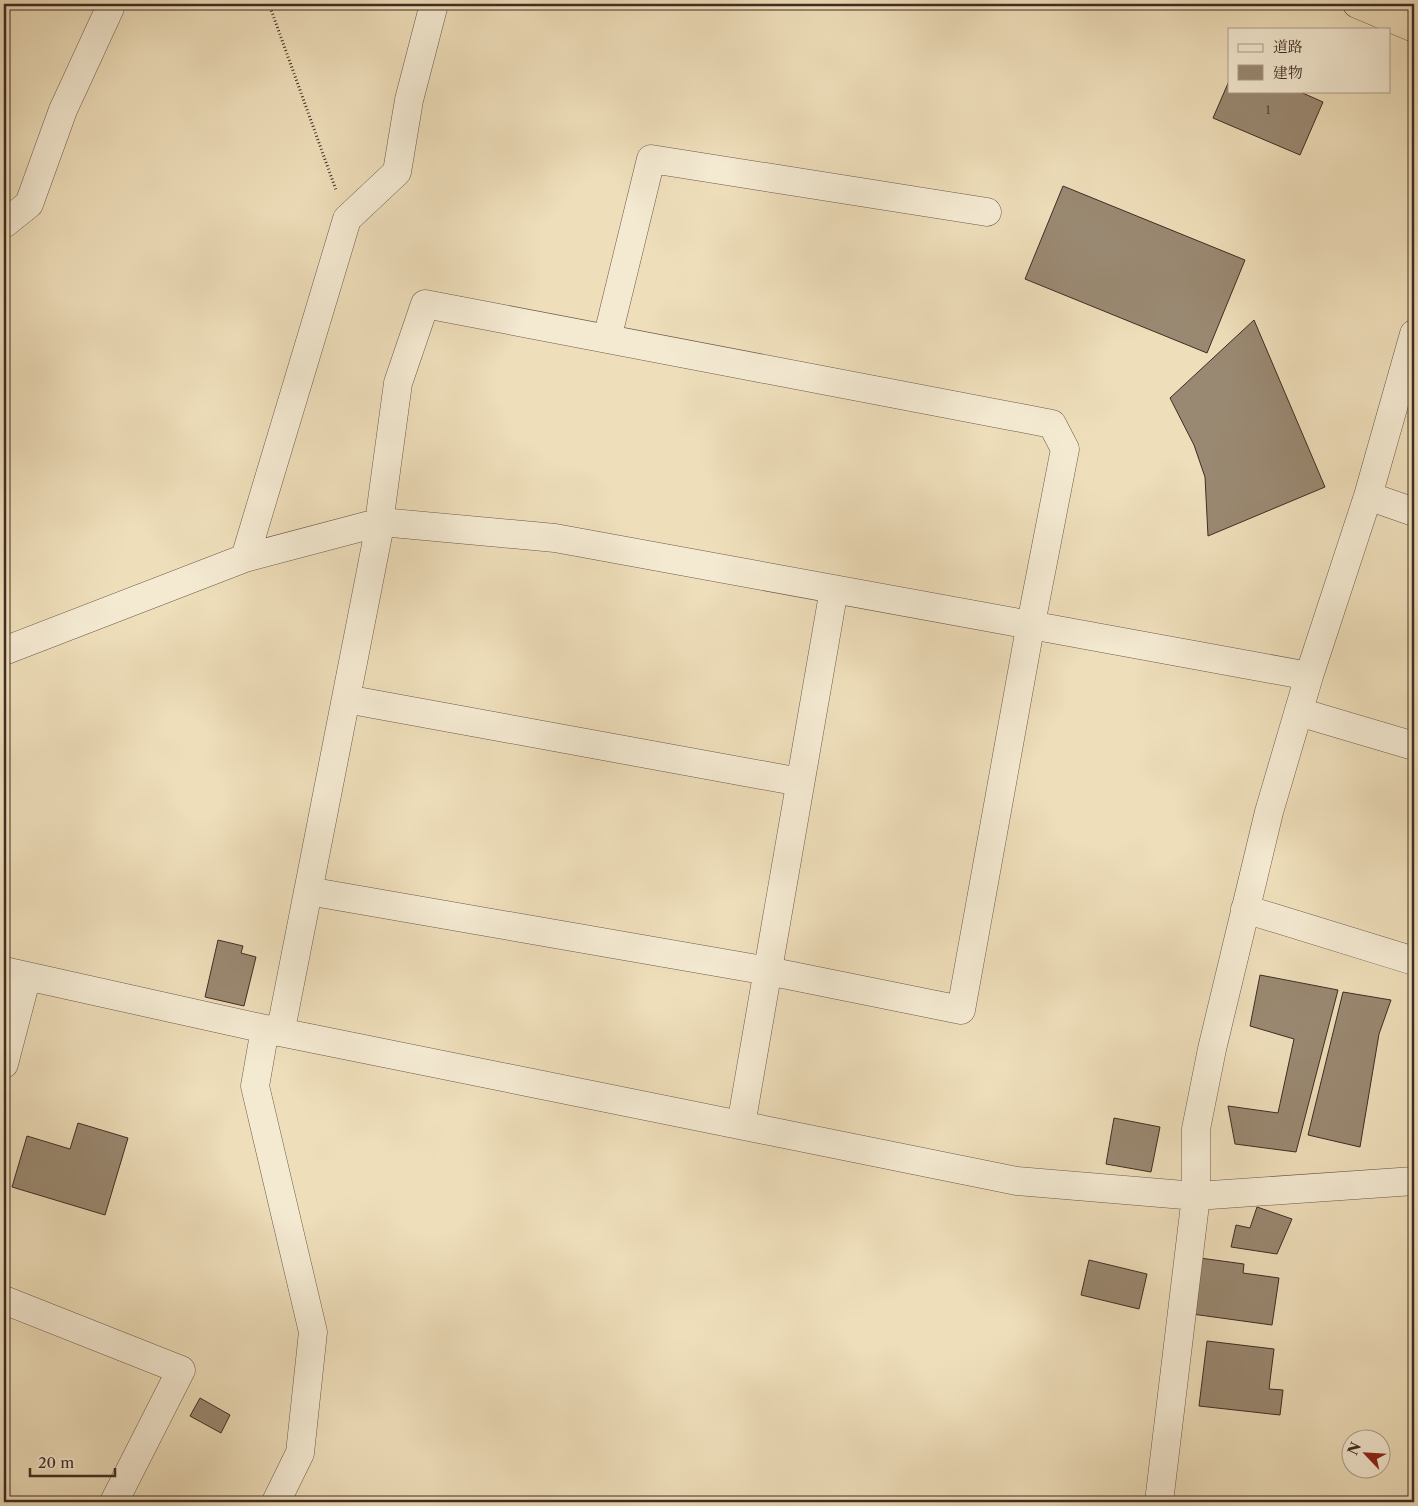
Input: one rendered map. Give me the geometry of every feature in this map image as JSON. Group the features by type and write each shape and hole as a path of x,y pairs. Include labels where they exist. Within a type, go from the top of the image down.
{"highway":[{"path":"1357,4 1414,28"}],"street":[{"path":"4,224 30,204 63,110 110,8 109,4"},
{"path":"245,558 347,219 397,172 409,100 434,4"},
{"path":"607,339 651,159 986,212"},
{"path":"276,1502 300,1453 313,1332 255,1086 272,1030 308,891 381,522 381,508 398,383 425,304 1052,424 1065,449 1030,626 961,1010 768,971 308,891"},
{"path":"1159,1502 1196,1196 1196,1129 1212,1049 1269,812 1309,676 1368,496 1414,334"},
{"path":"1368,496 1414,512"},
{"path":"4,651 245,558 381,522 555,538 1309,676"},
{"path":"742,1125 834,589"},
{"path":"346,699 800,782"},
{"path":"1299,712 1414,746"},
{"path":"1246,909 1414,961"},
{"path":"4,1064 16,974 272,1030 1017,1181 1196,1196 1414,1181"},
{"path":"4,1300 181,1370 114,1502"}],"path":[{"path":"269,4 347,219"}],"building":[{"path":"1228,83 1228,92 1300,92 1323,102 1300,155 1213,118"},
{"path":"1063,186 1245,260 1207,353 1025,279"},
{"path":"1254,320 1325,487 1208,536 1205,477 1194,445 1170,398"},
{"path":"218,940 243,946 241,953 256,957 244,1006 205,997"},
{"path":"1260,975 1338,990 1296,1152 1235,1144 1228,1106 1278,1113 1294,1039 1250,1026"},
{"path":"1343,992 1391,1000 1379,1034 1360,1147 1308,1135"},
{"path":"1114,1118 1160,1127 1151,1172 1106,1164"},
{"path":"78,1123 128,1138 105,1215 12,1187 27,1136 70,1149"},
{"path":"1257,1207 1292,1219 1277,1254 1231,1247 1236,1225 1250,1228"},
{"path":"1200,1258 1244,1264 1243,1273 1279,1278 1272,1325 1192,1314"},
{"path":"1089,1260 1147,1274 1139,1309 1081,1295"},
{"path":"1207,1341 1274,1349 1269,1389 1283,1390 1280,1415 1199,1406"},
{"path":"200,1398 230,1415 221,1433 190,1416"}]}
